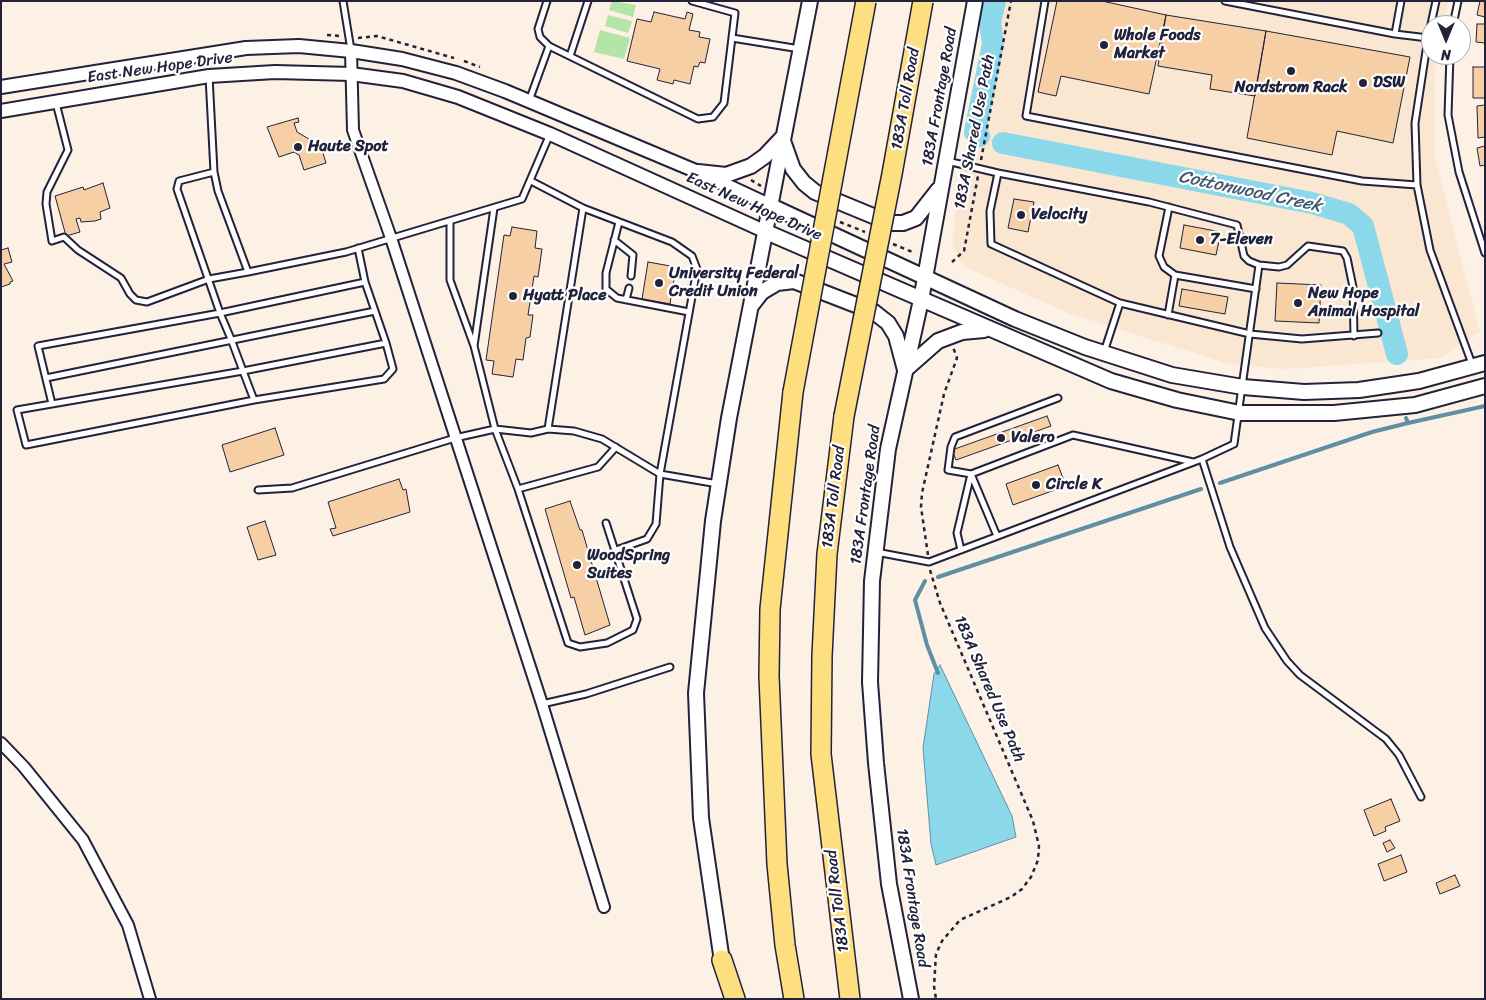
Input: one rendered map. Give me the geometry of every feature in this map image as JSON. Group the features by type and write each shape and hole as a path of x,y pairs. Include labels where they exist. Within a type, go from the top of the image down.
{"highway":[{"path":"794,999 785,945 777,864 769,676 770,609 792,392 866,1"},
{"name":"183A Toll Road","path":"850,999 821,754 822,656 827,554 844,416 892,174 923,1"},
{"path":"722,960 735,999"}],"main road":[{"name":"183A Frontage Road","path":"911,999 889,884 876,763 870,682 872,581 888,449 921,300 974,1"},
{"path":"726,999 701,818 696,693 713,521 719,484 749,308 809,4"},
{"path":"698,172 726,175 752,166 765,156 782,138"},
{"path":"782,138 793,169 804,183 815,192 890,223 904,223 916,218 942,186"},
{"name":"East New Hope Drive","path":"769,205 924,279 1014,319 1104,353 1172,375 1243,387 1304,392 1359,390 1419,381 1479,365"},
{"name":"East New Hope Drive","path":"764,231 989,330 1111,381 1177,400 1240,413 1334,413 1415,406 1485,386"},
{"path":"749,308 762,292 777,283 794,281 874,312 888,323 896,336 905,370"},
{"path":"905,370 925,350 947,336 962,332 989,330"}],"street":[{"name":"East New Hope Drive","path":"1,87 246,48 299,46 352,51 402,59 456,73 698,172 769,205"},
{"path":"352,51 353,130 391,238 542,704 604,908"},
{"name":"East New Hope Drive","path":"1,111 209,76 275,72 351,74 403,81 440,92 550,134 764,231"},
{"path":"1,743 24,767 83,840 128,925 150,999"}],"lane":[{"path":"343,1 352,51"},
{"path":"547,1 538,29 540,37 549,46 698,119 713,117 724,103 735,13 692,1"},
{"path":"570,56 588,1"},
{"path":"1045,1 1026,116 1362,181 1416,185"},
{"path":"1225,1 1395,34 1421,37"},
{"path":"1395,34 1401,1"},
{"path":"1433,15 1436,1"},
{"path":"1455,15 1458,1"},
{"path":"732,38 800,49"},
{"path":"529,102 549,46"},
{"path":"1424,65 1415,123 1416,185 1430,250 1479,365"},
{"path":"1449,65 1450,125 1459,172 1485,253"},
{"path":"209,76 214,172 218,191 248,272"},
{"path":"55,102 68,150 46,192 52,242 64,237 78,250 121,278 130,294 136,300 147,302 209,279 358,248 522,199 550,134"},
{"path":"946,161 1169,207 1237,225 1244,256 1248,261 1259,265 1287,265 1308,246 1342,251 1347,258 1353,287 1354,336"},
{"path":"214,172 179,181 177,185 178,195 220,313 254,400"},
{"path":"998,173 990,211 991,244 1120,303 1250,334 1302,339 1378,333"},
{"path":"531,181 583,208 672,242 692,256 696,269 660,474 656,524 647,539 616,550"},
{"path":"1169,207 1160,256 1164,267 1175,276 1256,289"},
{"path":"474,346 494,208"},
{"path":"548,429 583,208"},
{"path":"450,221 450,280 474,346 495,430 518,489 568,643 580,647 607,643 633,630 637,619 606,523"},
{"path":"619,222 606,273 606,289 617,298 689,312"},
{"path":"614,240 633,254 631,276"},
{"path":"358,248 365,282 386,343 393,369 384,379 254,400 26,445 18,410 243,372 386,343"},
{"path":"876,552 929,562 1202,459 1234,444 1240,413 1259,265"},
{"path":"1168,315 1175,276"},
{"path":"52,404 38,346 220,313 365,282"},
{"path":"626,300 629,288"},
{"path":"1104,353 1120,303"},
{"path":"46,378 375,311"},
{"path":"1058,398 955,437 951,446 948,470 971,474 1073,435 1193,462"},
{"path":"258,490 292,488 455,438 495,430 531,433 548,429 574,432 602,439 660,474 719,484"},
{"path":"518,489 598,467 616,447"},
{"path":"1202,459 1230,547 1265,628 1300,675 1386,739 1399,755 1421,797"},
{"path":"961,550 957,533 971,474"},
{"path":"971,474 998,536"},
{"path":"542,704 586,694 670,667"}],"path":[{"name":"183A Shared Use Path","path":"952,262 964,251 1011,1"},
{"path":"746,176 761,186"},
{"path":"834,219 870,234"},
{"path":"888,242 915,253"},
{"name":"183A Shared Use Path","path":"936,999 934,986 936,954 942,941 960,920 1011,897 1022,888 1032,877 1038,860 1039,846 1033,821 933,587 921,500 944,394 958,358 951,342"}],"shaded area":[{"path":"993,1 1449,1 1446,15 1421,15 1421,65 1437,65 1435,73 1435,159 1480,332 1440,358 1286,369 1229,364 1068,313 965,267 957,256 953,243 955,214"}],"green space":[{"path":"612,1 636,5 633,17 609,10"},
{"path":"608,15 632,21 628,33 605,26"},
{"path":"600,30 630,38 624,59 594,52"}],"water":[{"path":"940,665 1012,816 1016,837 936,865 931,844 923,748 934,674"}],"building":[{"name":"Whole Foods Market","path":"1057,1 1102,1 1166,15 1149,94 1061,76 1056,96 1038,92"},
{"path":"1480,1 1485,1 1485,17 1477,15"},
{"path":"654,12 685,19 687,12 693,14 689,30 700,32 699,37 710,39 705,63 700,62 698,67 694,66 690,84 674,80 673,84 657,80 660,69 627,61 637,19 651,22"},
{"path":"1166,15 1266,31 1255,96 1210,89 1212,75 1158,66"},
{"path":"1477,24 1485,24 1485,43 1476,42"},
{"path":"1266,31 1410,57 1393,143 1337,131 1332,155 1247,138"},
{"path":"1473,67 1485,67 1485,98 1473,98"},
{"path":"1485,105 1485,137 1478,138 1477,106"},
{"name":"Haute Spot","path":"298,118 299,122 294,123 297,132 314,142 319,140 326,163 304,170 299,155 294,152 279,157 267,127"},
{"path":"1485,146 1485,165 1480,166 1477,148"},
{"path":"103,183 110,208 100,212 101,219 95,221 81,222 80,218 76,219 80,232 66,236 55,196 83,187 84,190"},
{"name":"Velocity","path":"1014,199 1034,202 1028,232 1008,228"},
{"name":"7-Eleven","path":"1184,225 1221,232 1216,255 1180,248"},
{"name":"Hyatt Place","path":"512,227 537,231 535,248 542,249 538,277 534,276 528,315 533,315 530,337 526,338 523,360 516,359 513,377 492,374 494,361 486,360 504,235 510,236"},
{"path":"8,248 12,262 4,264 13,281 1,287 1,250"},
{"name":"University Federal Credit Union","path":"648,262 676,267 670,304 642,299"},
{"name":"New Hope Animal Hospital","path":"1277,283 1321,285 1319,323 1275,321"},
{"name":"7-Eleven","path":"1182,289 1228,297 1225,314 1179,306"},
{"name":"Valero","path":"1047,416 1051,426 956,460 952,450"},
{"path":"275,428 284,455 230,472 222,445"},
{"name":"Circle K","path":"1058,465 1066,486 1013,505 1006,484"},
{"path":"399,479 403,490 406,489 410,512 333,536 330,529 336,528 328,502"},
{"name":"WoodSpring Suites","path":"570,501 580,530 582,530 610,625 585,635 574,597 571,598 545,509"},
{"path":"265,521 276,555 258,560 247,527"},
{"path":"1391,799 1400,821 1385,827 1386,831 1374,836 1364,810"},
{"path":"1390,840 1395,848 1387,852 1383,843"},
{"path":"1401,855 1407,872 1384,881 1378,864"},
{"path":"1455,875 1460,886 1440,894 1436,883"}],"waterway":[{"name":"Cottonwood Creek","path":"979,136 975,132 993,44 990,23 995,1"},
{"name":"Cottonwood Creek","path":"1003,143 1312,203 1349,214 1363,226 1397,354"},
{"name":"Cottonwood Creek","path":"1406,418 1408,423 1485,406"},
{"path":"1220,483 1372,432 1408,423"},
{"path":"938,577 1201,489"},
{"path":"925,581 915,600 927,645 938,673"}],"place":[{"name":"Whole Foods Market","path":"1104,45"},
{"name":"Nordstrom Rack","path":"1291,71"},
{"name":"DSW","path":"1363,83"},
{"name":"Haute Spot","path":"298,147"},
{"name":"Velocity","path":"1021,215"},
{"name":"7-Eleven","path":"1200,240"},
{"name":"University Federal Credit Union","path":"659,283"},
{"name":"Hyatt Place","path":"513,296"},
{"name":"New Hope Animal Hospital","path":"1298,303"},
{"name":"Valero","path":"1001,438"},
{"name":"Circle K","path":"1036,485"},
{"name":"WoodSpring Suites","path":"577,565"}]}
